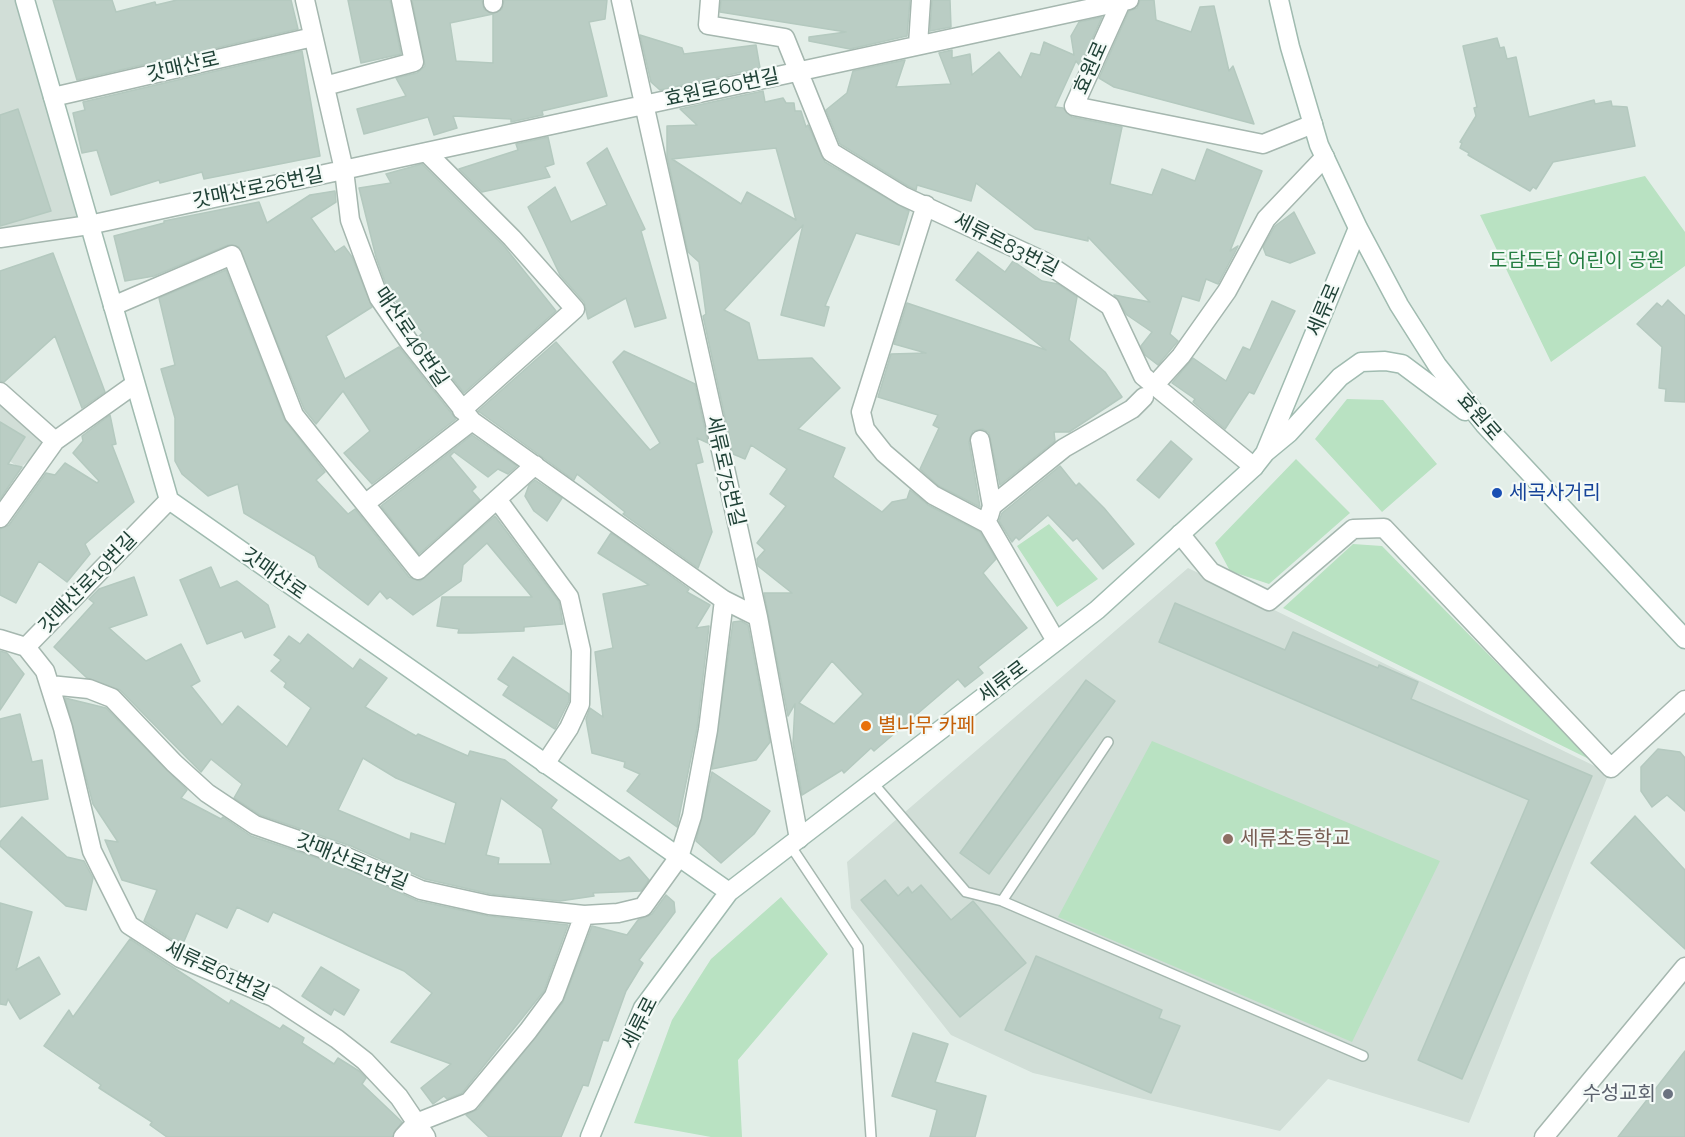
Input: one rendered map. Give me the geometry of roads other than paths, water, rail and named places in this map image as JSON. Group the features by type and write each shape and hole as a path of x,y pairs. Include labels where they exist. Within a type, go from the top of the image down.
{"street":[{"path":"25,0 168,500"},
{"name":"매산로46번길","path":"305,0 344,170 350,220 379,298 467,416 724,600 758,617"},
{"path":"325,86 414,62 401,0"},
{"name":"세류로75번길","path":"621,0 758,617 794,842"},
{"name":"효원로60번길","path":"710,0 708,25 786,38 800,71"},
{"path":"918,45 921,0"},
{"name":"효원로","path":"1279,0 1313,124 1325,157 1358,228 1399,305 1437,365 1484,424 1685,639"},
{"name":"효원로60번길","path":"644,105 1124,1"},
{"name":"효원로","path":"1124,1 1074,106 1263,144 1313,124"},
{"name":"갓매산로","path":"53,97 313,37"},
{"name":"세류로83번길","path":"800,71 831,152 903,196 1043,261 1110,306 1143,376 1259,460"},
{"name":"갓매산로26번길","path":"0,238 89,225 644,105"},
{"path":"366,503 467,416 575,309 512,238 426,152"},
{"path":"1161,378 1180,356 1227,291 1266,219 1325,157"},
{"path":"926,205 861,412 866,429 892,460 933,495 990,515"},
{"name":"세류로","path":"590,1137 643,1008 729,892 1096,610 1259,460 1358,228"},
{"path":"113,306 232,255 294,415 418,570 535,465"},
{"path":"1259,460 1289,433 1350,368 1372,361 1402,364 1412,369 1484,424"},
{"path":"0,518 55,441 135,384"},
{"path":"0,392 55,441"},
{"path":"990,515 1064,448 1132,409 1143,396"},
{"path":"980,440 990,515 1056,641"},
{"path":"497,499 569,597 581,651 580,704 569,728 545,764"},
{"name":"갓매산로","path":"168,500 729,892"},
{"name":"갓매산로19번길","path":"0,639 27,647 168,500"},
{"path":"1180,534 1211,572 1269,601 1353,529 1384,528 1611,768 1685,700"},
{"path":"679,857 692,816 708,730 724,600"},
{"name":"세류로61번길","path":"27,647 45,671 50,685 63,728 92,851 129,926 180,958 273,997 336,1039 365,1061 386,1082 421,1130"},
{"name":"갓매산로1번길","path":"50,685 88,689 112,698 174,763 207,793 255,825 347,857 421,890 489,905 584,915 618,913 643,907 679,857"},
{"path":"404,1137 421,1130 469,1102 528,1031 554,996 584,915"},
{"path":"1544,1137 1685,967"}],"lane":[{"path":"1002,901 1108,742"},
{"path":"872,782 966,892 1002,901 1363,1056"},
{"path":"794,842 858,946 871,1137"}],"place":[{"name":"세곡사거리","path":"1497,493"},
{"name":"별나무 카페","path":"866,726"},
{"name":"세류초등학교","path":"1228,839"},
{"name":"수성교회","path":"1668,1094"}],"park label":[{"name":"도담도담 어린이 공원","path":"1577,261"}]}
